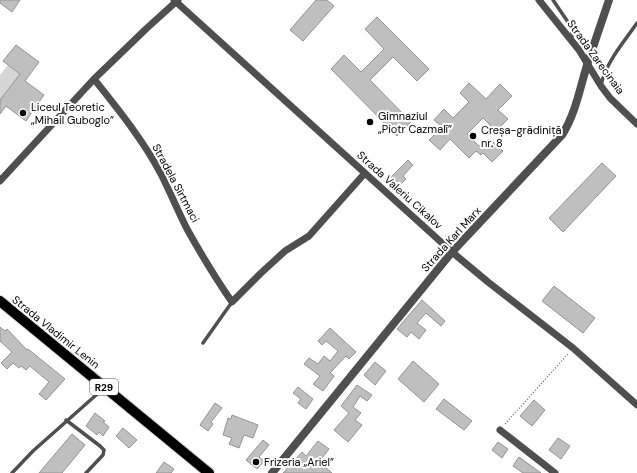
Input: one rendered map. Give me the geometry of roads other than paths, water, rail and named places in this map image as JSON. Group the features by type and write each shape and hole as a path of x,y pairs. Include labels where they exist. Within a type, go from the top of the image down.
{"main road":[{"name":"Strada Vladimir Lenin","path":"0,301 209,473"}],"street":[{"name":"Strada Zarecinaia","path":"539,0 588,62 601,86 610,98 637,124"},
{"name":"Strada Karl Marx","path":"272,473 452,252 562,135 568,125 574,109 609,0"},
{"path":"0,181 94,79 176,1"},
{"name":"Strada Valeriu Cikalov","path":"176,1 452,252 573,348 637,404"},
{"name":"Stradela Sîrtmaci","path":"94,79 122,114 150,154 188,230 215,278 232,302"},
{"path":"232,302 285,251 309,236 365,173"},
{"path":"500,430 555,473"}],"lane":[{"path":"553,0 572,28 572,40"},
{"path":"601,86 603,76 637,23"},
{"path":"203,343 232,302"},
{"path":"12,473 66,420 104,387"},
{"path":"66,420 104,450 104,455 86,473"}],"place":[{"name":"Liceul Teoretic „Mihail Guboglo”","path":"23,113"},
{"name":"Gimnaziul „Piotr Cazmalî”","path":"370,122"},
{"name":"Creșa-grădiniță nr. 8","path":"473,136"},
{"name":"Frizeria „Ariel”","path":"256,462"}]}
